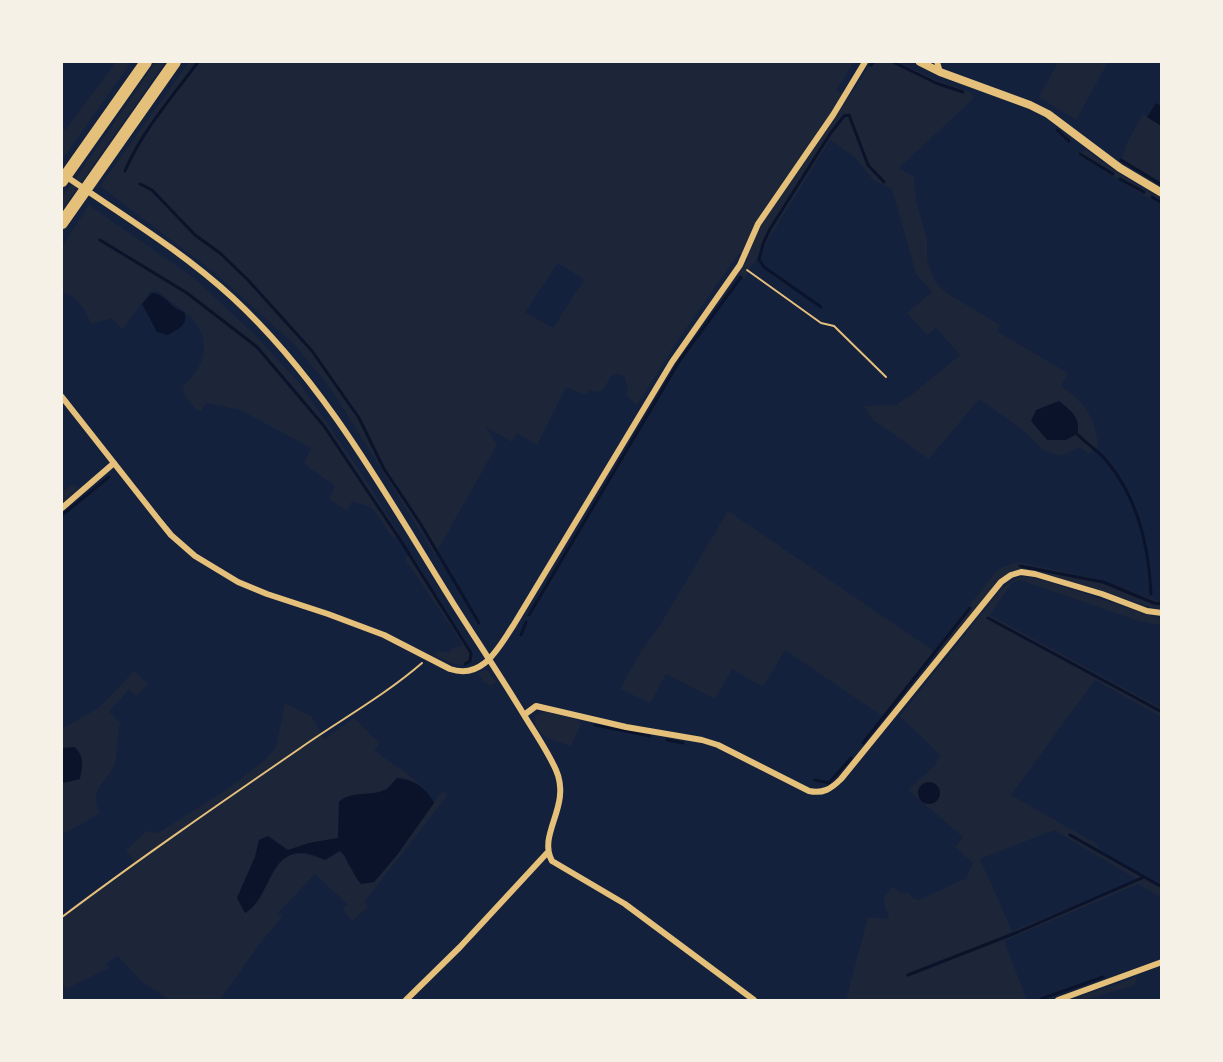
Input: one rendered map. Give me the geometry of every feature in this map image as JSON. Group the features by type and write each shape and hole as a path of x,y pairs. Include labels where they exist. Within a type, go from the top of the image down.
{"highway":[{"path":"62,181 146,62"},
{"path":"62,223 175,62"}],"street":[{"path":"62,397 171,535 217,571 267,594 384,635 425,657 460,672 473,669 490,660 672,362 740,265 758,224 832,116 865,62"},
{"path":"920,62 1048,114 1120,168 1161,193"},
{"path":"937,62 940,72"},
{"path":"62,173 169,247 233,298 288,354 329,408 373,474 490,660 557,772 560,802 551,828 547,853 460,947 406,1000"},
{"path":"62,508 114,463"},
{"path":"524,716 536,706 543,706 582,718 702,740 718,745 809,791 822,792 841,779 1001,582 1011,575 1021,572 1035,574 1161,614"},
{"path":"547,853 552,861 625,904 754,1000"},
{"path":"1058,1000 1161,962"}],"path":[{"path":"746,270 821,323 834,326 886,376"},
{"path":"62,917 138,859 309,742 352,716 422,663 425,657"}],"shaded area":[{"path":"116,62 131,62 62,160 62,128 65,130"},
{"path":"156,62 165,62 62,210 62,198"},
{"path":"189,62 854,62 836,90 849,97 872,62 898,62 968,91 972,94 973,99 899,168 914,177 916,201 927,239 927,261 936,283 947,293 1000,325 998,332 1068,373 1061,386 1082,404 1092,419 1098,446 1089,454 1079,447 1062,456 1044,451 1022,429 979,399 929,459 872,419 864,406 896,405 960,355 936,328 927,335 907,313 932,292 916,274 892,189 873,180 856,158 830,140 744,279 738,275 748,259 739,253 678,340 637,405 626,395 628,388 624,376 618,374 611,376 603,390 595,392 589,390 586,395 566,387 537,445 517,433 512,442 486,427 497,445 435,555 333,392 295,345 215,273 100,186","holes":["558,263 584,280 553,328 525,312","1059,401 1073,413 1066,440 1047,440"]},
{"path":"1058,62 1108,62 1076,120 1039,97"},
{"path":"1156,103 1161,106 1161,126 1147,117"},
{"path":"1143,114 1161,126 1161,183 1122,159 1126,145"},
{"path":"1086,150 1161,199 1161,205 1076,154"},
{"path":"89,205 194,278 254,334 300,384 360,471 400,535 393,538 372,508 352,501 347,511 329,499 335,486 304,464 311,448 240,410 206,403 201,411 195,408 186,397 183,386 192,377 202,358 204,348 200,329 184,311 158,291 150,292 123,329 111,318 91,324 80,304 62,291 62,247"},
{"path":"152,293 161,296 175,308 184,312 185,320 179,329 168,335 157,332 142,304"},
{"path":"1059,401 1071,411 1076,419 1077,434 1066,440 1047,440 1031,421 1036,410"},
{"path":"73,484 78,489 62,503 62,492"},
{"path":"728,511 934,651 882,716 785,650 763,687 732,669 715,699 666,674 650,703 620,689"},
{"path":"411,553 470,648 473,661 469,664 454,664 434,655 437,651 448,653 453,648 463,645 405,559"},
{"path":"1018,562 1093,578 1161,602 1161,610 1038,572 1013,571 1000,579 939,655 934,651 1000,568"},
{"path":"1019,577 1028,577 1161,619 1161,625 1139,621 1020,580 1011,584 990,615 1161,708 1161,717 1095,680 1011,795 1099,845 1097,848 1161,887 1161,897 1138,884 1004,941 1027,1000 846,1000 868,917 887,919 889,914 885,908 884,898 891,888 895,887 899,892 909,893 912,898 919,900 966,878 973,863 955,847 963,837 908,790 935,765 940,755 900,716 1002,588","holes":["1054,830 1138,880 1012,931 980,859"]},
{"path":"487,670 496,682 491,686 483,681 478,673"},
{"path":"134,671 148,684 137,696 129,689 109,712 120,723 114,766 97,792 97,805 100,813 62,835 62,726 66,727 101,706"},
{"path":"285,703 312,717 324,739 354,718 380,743 374,750 403,770 426,790 407,779 379,792 343,798 339,802 338,838 309,843 288,850 259,840 255,857 237,898 267,886 277,866 288,856 295,854 325,860 340,851 345,855 348,865 374,882 397,855 442,791 448,795 364,902 368,907 352,921 343,909 347,904 315,874 278,913 282,917 258,946 220,1000 169,1000 140,980 118,956 106,964 109,968 66,989 62,980 62,916 134,862 126,850 147,831 158,833 229,788 266,759 276,747"},
{"path":"545,711 577,720 581,724 571,746 547,737 538,728 535,716"},
{"path":"74,747 81,758 80,779 63,783 62,748"},
{"path":"397,778 419,785 434,803 397,855 374,882 361,884 340,851 325,860 305,853 291,855 282,860 260,898 245,913 237,898 255,857 259,840 268,836 288,850 309,843 338,838 339,802 350,796 387,789"},
{"path":"929,782 937,785 940,793 937,801 929,804 921,801 918,793 921,785"},
{"path":"1137,977 1135,985 1085,1000 1070,1000"}],"waterway":[{"path":"125,171 149,128 198,62"},
{"path":"871,65 874,62"},
{"path":"893,62 936,83 963,92"},
{"path":"821,307 764,267 759,260 770,229 830,134 844,116 849,115 868,165 884,182"},
{"path":"1057,130 1069,141"},
{"path":"1080,154 1113,174"},
{"path":"1121,160 1162,185"},
{"path":"1120,179 1144,192"},
{"path":"140,184 152,190 195,235 220,253 248,280 312,351 359,418 384,469 420,523 479,623"},
{"path":"1152,197 1162,203"},
{"path":"100,240 187,293 257,347 324,426 399,538 471,653 470,661 465,664"},
{"path":"529,615 680,360 741,277"},
{"path":"1077,434 1105,459 1116,473 1133,505 1144,540 1151,594"},
{"path":"62,515 109,477"},
{"path":"1020,566 1103,582 1154,603 1162,604"},
{"path":"863,743 970,608"},
{"path":"988,618 1162,712"},
{"path":"521,635 526,622"},
{"path":"595,725 650,736"},
{"path":"667,740 683,743"},
{"path":"815,780 829,783 851,758"},
{"path":"1070,835 1162,887"},
{"path":"908,975 1018,932 1144,877"},
{"path":"1041,999 1103,977"}]}
